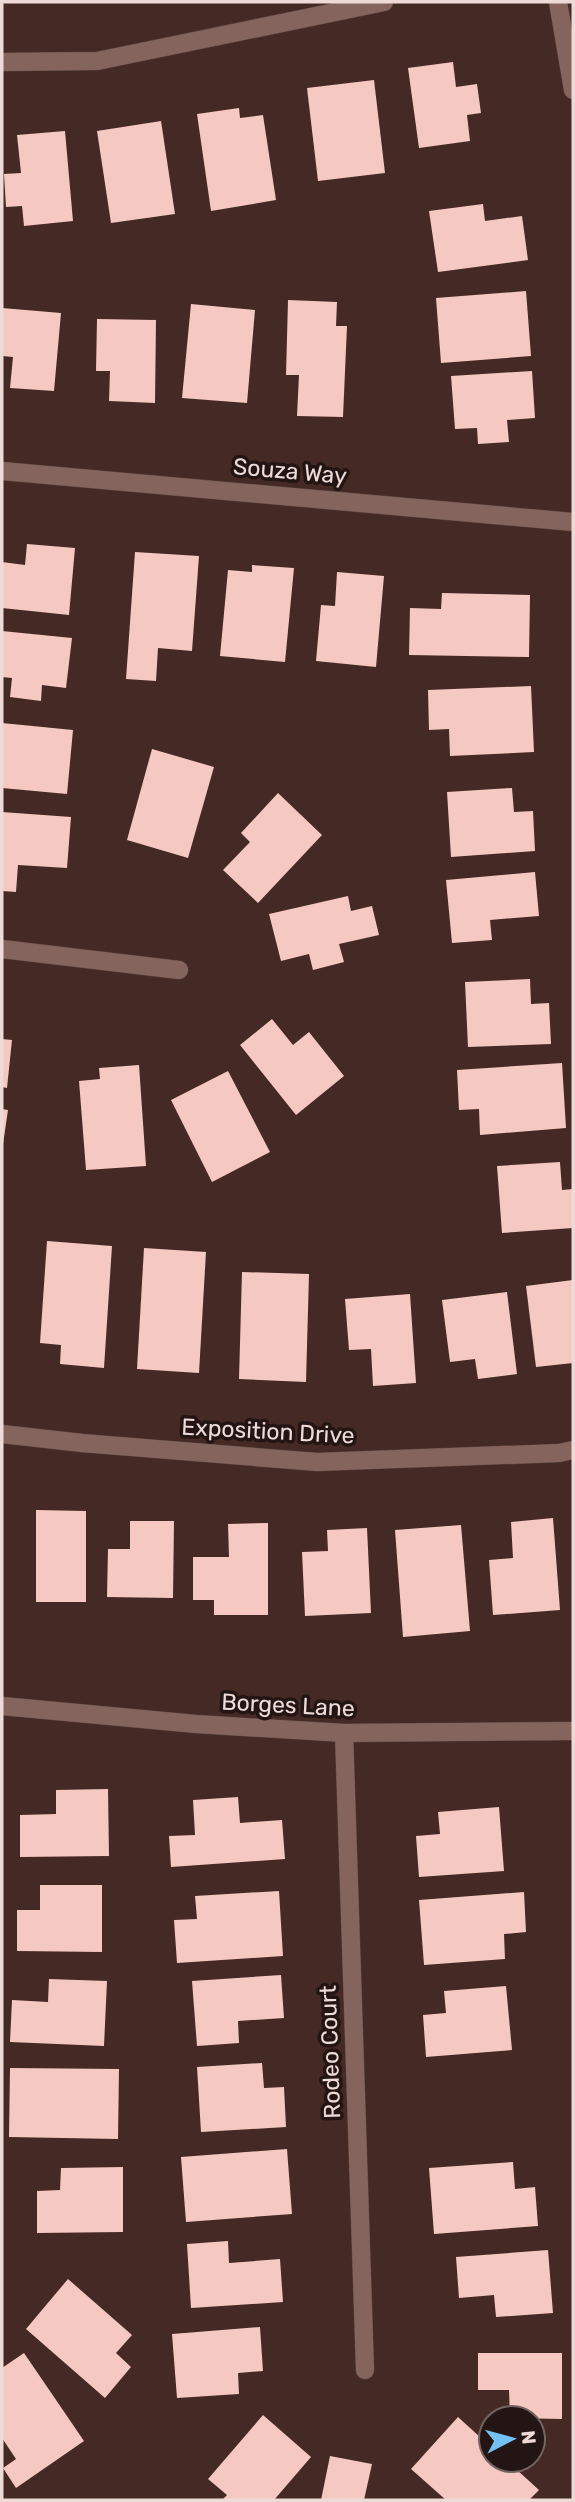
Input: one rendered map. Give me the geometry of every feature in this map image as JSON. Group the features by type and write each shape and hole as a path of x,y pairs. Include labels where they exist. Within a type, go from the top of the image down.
{"street":[{"path":"2,62 97,61 384,2"},
{"path":"558,2 573,90"},
{"name":"Souza Way","path":"2,471 573,522"},
{"path":"2,949 179,970"},
{"name":"Exposition Drive","path":"2,1434 317,1462 559,1453 573,1450"},
{"name":"Borges Lane","path":"2,1706 196,1724 344,1733 573,1731"},
{"name":"Rodeo Court","path":"344,1733 365,2370"}],"building":[{"path":"453,62 456,87 477,84 481,113 467,115 470,141 419,148 408,68"},
{"path":"374,80 385,173 318,181 307,88"},
{"path":"239,108 240,118 263,115 276,200 211,211 197,114"},
{"path":"161,121 175,214 111,223 97,131"},
{"path":"65,131 73,221 24,226 22,206 6,207 4,174 21,173 17,135"},
{"path":"483,204 485,221 522,216 528,260 438,272 429,211"},
{"path":"526,291 531,356 441,363 436,298"},
{"path":"288,300 337,302 336,326 347,326 343,417 297,416 299,375 286,375"},
{"path":"191,304 255,310 247,403 182,398"},
{"path":"2,308 61,313 54,391 10,388 13,357 2,356"},
{"path":"97,319 156,320 155,403 109,401 110,371 96,371"},
{"path":"532,371 535,418 507,420 509,442 478,444 477,428 455,429 451,376"},
{"path":"27,544 75,548 69,615 2,608 2,562 25,565"},
{"path":"135,552 199,556 192,651 158,648 156,681 126,679"},
{"path":"252,565 294,568 285,662 220,656 228,570 252,572"},
{"path":"337,572 384,576 376,667 316,661 321,605 335,606"},
{"path":"442,593 530,595 529,657 409,655 410,608 441,609"},
{"path":"2,631 72,638 66,688 42,685 41,701 10,697 12,678 2,677"},
{"path":"531,686 534,752 450,756 449,729 429,730 428,690"},
{"path":"2,723 73,730 67,794 2,788"},
{"path":"152,749 214,767 188,858 127,840"},
{"path":"512,788 514,812 533,811 535,851 451,857 447,792"},
{"path":"278,793 322,835 258,903 223,870 250,842 241,833"},
{"path":"2,812 71,817 67,868 18,865 16,892 2,891"},
{"path":"535,872 539,916 490,920 492,940 452,943 446,880"},
{"path":"348,896 351,911 372,906 379,935 339,944 344,962 313,970 309,954 281,961 269,914"},
{"path":"530,979 531,1004 549,1003 551,1044 468,1047 465,982"},
{"path":"272,1019 293,1045 309,1032 344,1076 296,1115 240,1045"},
{"path":"2,1039 12,1040 7,1088 2,1087"},
{"path":"562,1063 566,1128 480,1135 479,1109 459,1110 457,1070"},
{"path":"139,1065 146,1166 86,1170 79,1081 100,1079 99,1068"},
{"path":"228,1071 270,1152 212,1182 171,1100"},
{"path":"2,1109 8,1110 3,1144 2,1144"},
{"path":"560,1162 562,1190 573,1189 573,1228 502,1233 497,1166"},
{"path":"47,1241 112,1246 104,1368 60,1364 61,1345 40,1343"},
{"path":"144,1248 206,1252 199,1373 137,1369"},
{"path":"242,1272 309,1274 306,1382 239,1379"},
{"path":"573,1280 573,1363 536,1367 526,1286"},
{"path":"507,1292 517,1374 478,1379 475,1359 450,1362 442,1300"},
{"path":"410,1294 416,1383 373,1386 371,1349 349,1350 345,1299"},
{"path":"36,1510 86,1511 86,1602 36,1602"},
{"path":"553,1518 560,1610 493,1615 489,1560 513,1558 511,1522"},
{"path":"130,1521 174,1521 173,1598 107,1597 108,1549 130,1549"},
{"path":"268,1523 268,1615 214,1615 214,1600 193,1600 193,1557 229,1557 228,1524"},
{"path":"461,1525 470,1631 403,1637 395,1530"},
{"path":"367,1528 371,1613 305,1616 302,1552 328,1551 327,1530"},
{"path":"108,1789 109,1856 20,1857 20,1815 56,1814 56,1790"},
{"path":"238,1797 240,1823 282,1820 285,1859 171,1867 169,1836 195,1835 193,1800"},
{"path":"499,1807 504,1871 419,1877 416,1836 440,1834 438,1812"},
{"path":"40,1885 102,1885 102,1952 17,1951 17,1910 40,1910"},
{"path":"279,1891 283,1956 177,1963 174,1920 197,1919 195,1896"},
{"path":"524,1892 526,1932 504,1934 505,1959 424,1965 419,1900"},
{"path":"281,1975 284,2018 238,2021 239,2043 197,2046 192,1981"},
{"path":"49,1979 107,1981 104,2046 10,2042 12,2000 48,2002"},
{"path":"506,1986 512,2050 426,2057 423,2015 446,2013 444,1991"},
{"path":"262,2063 264,2088 284,2087 286,2127 201,2132 197,2067"},
{"path":"10,2068 119,2069 118,2139 9,2137"},
{"path":"287,2149 292,2214 186,2222 181,2157"},
{"path":"513,2162 515,2189 535,2187 538,2226 434,2234 429,2168"},
{"path":"123,2167 123,2232 37,2233 37,2191 60,2190 61,2168"},
{"path":"228,2241 229,2263 280,2259 283,2302 191,2308 187,2244"},
{"path":"548,2250 553,2313 496,2317 494,2295 459,2298 456,2257"},
{"path":"68,2279 132,2335 116,2353 131,2367 105,2398 26,2329"},
{"path":"260,2327 263,2371 238,2373 239,2394 177,2398 172,2334"},
{"path":"24,2353 84,2441 16,2488 3,2468 16,2459 2,2438 2,2368"},
{"path":"478,2353 562,2353 562,2419 547,2419 547,2404 510,2404 509,2390 478,2390"},
{"path":"263,2415 311,2457 274,2500 222,2500 227,2495 208,2479"},
{"path":"458,2417 477,2434 477,2474 521,2474 539,2490 529,2500 446,2500 411,2469"},
{"path":"330,2456 372,2464 364,2500 321,2500"}]}
